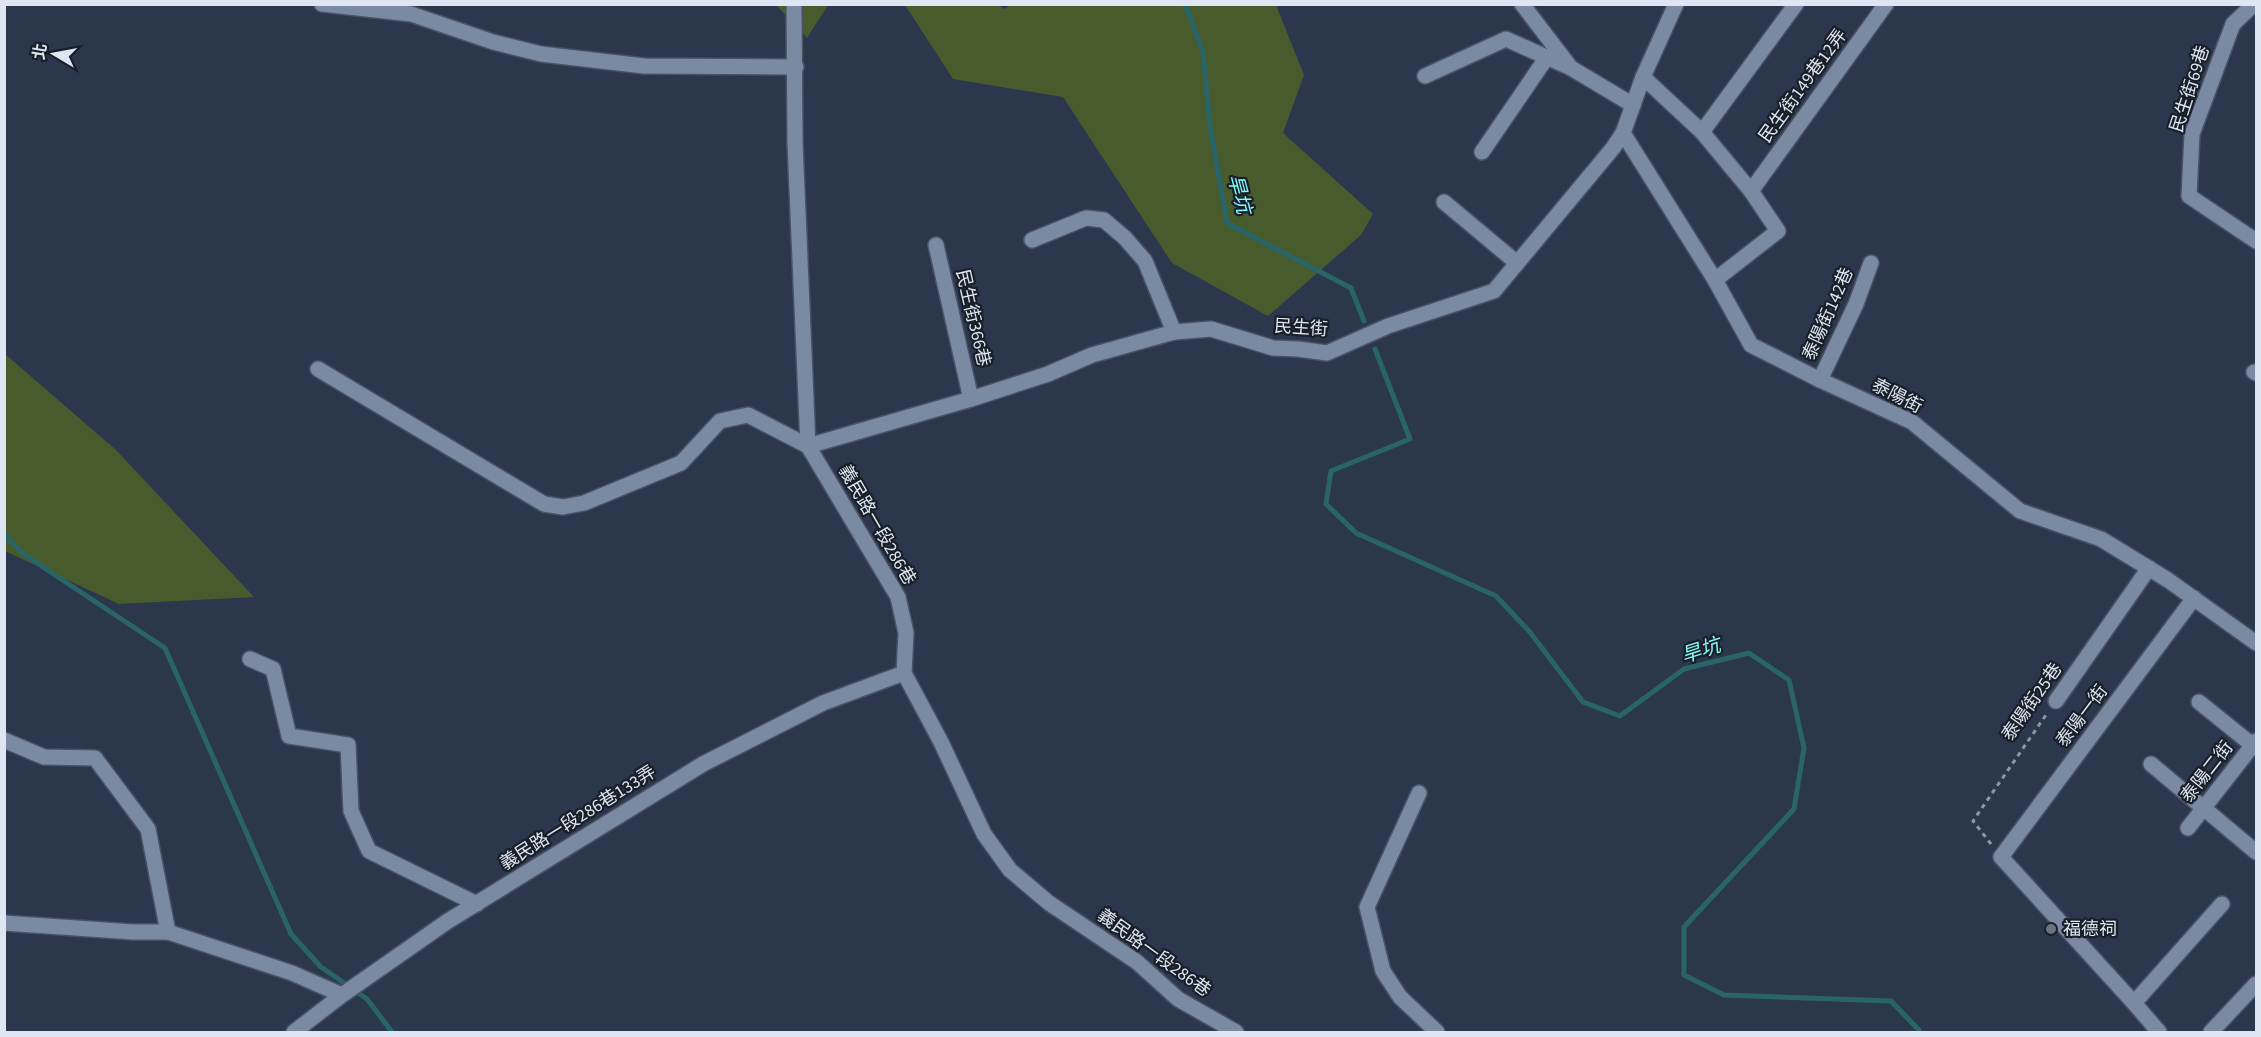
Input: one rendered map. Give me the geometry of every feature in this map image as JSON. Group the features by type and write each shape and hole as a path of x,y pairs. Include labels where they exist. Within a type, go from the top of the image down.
{"street":[{"path":"322,4 411,14 493,42 541,54 644,66 796,67"},
{"name":"義民路一段286巷","path":"794,4 795,143 808,446 898,597 906,633 903,673 940,742 984,834 1010,870 1049,903 1137,962 1178,999 1236,1032"},
{"path":"1522,4 1571,68"},
{"name":"民生街","path":"808,446 971,399 1048,374 1092,355 1174,332 1211,328 1273,348 1327,353 1388,326 1494,291 1623,133 1643,76 1676,4"},
{"path":"1702,132 1796,4"},
{"name":"民生街149巷12弄","path":"1751,191 1886,4"},
{"name":"民生街69巷","path":"2254,4 2233,24 2192,134 2189,196 2256,241"},
{"path":"1425,76 1506,39 1571,68 1633,105"},
{"path":"1482,152 1547,57"},
{"path":"1643,76 1702,132 1751,191 1778,231 1715,280"},
{"name":"泰陽街","path":"1623,133 1715,280 1751,345 1820,380 1912,422 2020,511 2101,539 2194,598 2256,643"},
{"path":"1444,202 1516,263"},
{"path":"1032,240 1086,218 1104,220 1125,238 1145,261 1174,332"},
{"name":"民生街366巷","path":"936,245 971,399"},
{"name":"泰陽街142巷","path":"1820,380 1856,304 1871,263"},
{"path":"318,369 544,504 563,507 584,502 681,463 720,421 748,415 808,446"},
{"name":"泰陽街25巷","path":"2056,701 2149,568"},
{"name":"泰陽一街","path":"2001,857 2194,598"},
{"path":"250,659 273,669 289,736 348,745 351,811 369,850 477,904"},
{"name":"義民路一段286巷133弄","path":"294,1032 343,994 448,921 703,764 823,703 903,673"},
{"path":"2199,702 2255,745"},
{"path":"4,740 44,757 95,758 148,829 168,932"},
{"name":"泰陽二街","path":"2188,828 2255,745"},
{"path":"2151,764 2256,852"},
{"path":"1419,793 1367,907 1383,971 1400,997 1437,1032"},
{"path":"2001,857 2159,1032"},
{"path":"2134,1003 2222,904"},
{"path":"4,922 133,932 168,932 292,973 343,994"},
{"path":"2211,1032 2256,984"}],"path":[{"name":"泰陽街25巷","path":"2001,857 1973,821 2056,701"}],"green space":[{"path":"1011,4 1276,5 1304,75 1283,133 1373,214 1361,235 1268,316 1172,263 1063,97 953,79 905,5 997,5 1005,9"},
{"path":"776,5 828,5 807,38"},
{"path":"5,354 116,450 254,597 119,604 5,551"}],"waterway":[{"name":"旱坑","path":"1185,4 1203,52 1210,126 1227,223 1351,288 1364,321"},
{"name":"旱坑","path":"1375,349 1410,439 1331,471 1326,504 1356,533 1496,596 1529,631 1583,702 1620,716 1684,669 1749,653 1789,680 1804,748 1794,809 1684,927 1684,975 1724,995 1891,1001 1919,1030 1918,1032"},
{"path":"4,535 25,555 165,648 291,934 321,967 367,999 392,1032"}],"place":[{"name":"福德祠","path":"2051,929"}]}
